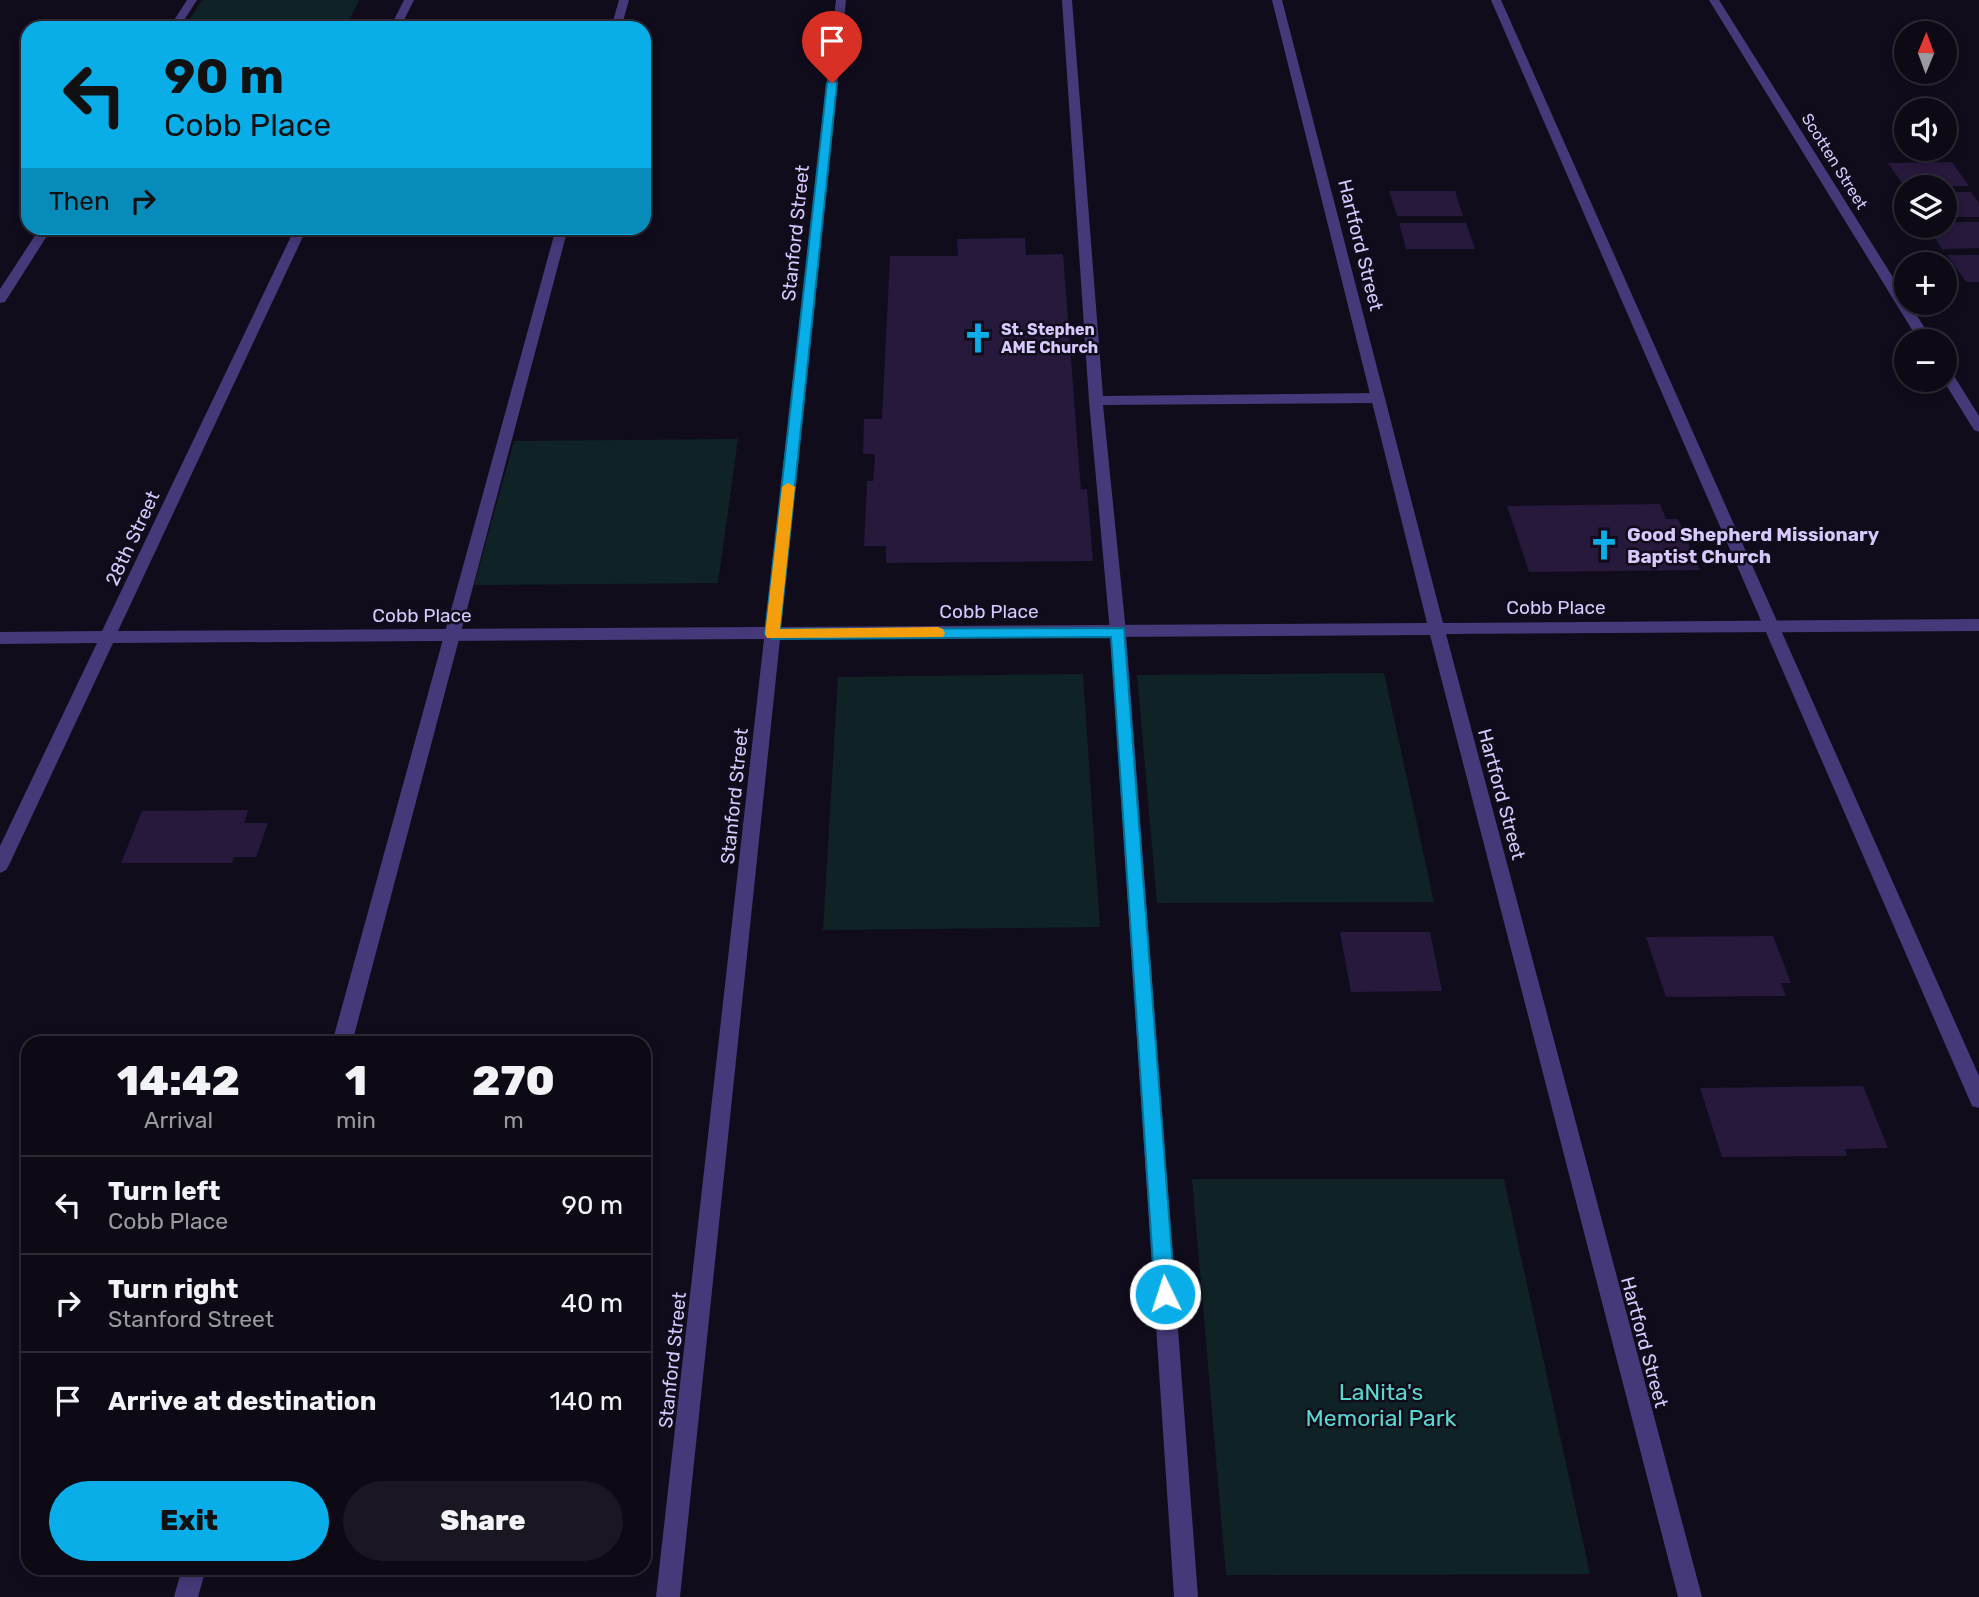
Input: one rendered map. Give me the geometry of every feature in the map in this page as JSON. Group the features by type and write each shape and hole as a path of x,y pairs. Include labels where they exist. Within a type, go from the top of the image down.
{"street":[{"path":"178,21 192,0"},
{"path":"399,21 409,0"},
{"path":"618,21 624,0"},
{"name":"Stanford Street","path":"668,1597 841,0"},
{"path":"1067,0 1096,401 1118,632 1186,1597"},
{"name":"Hartford Street","path":"1277,0 1437,629 1690,1597"},
{"path":"1496,0 1979,1099"},
{"name":"Scotten Street","path":"1714,0 1919,329"},
{"path":"0,299 41,235"},
{"name":"28th Street","path":"0,865 298,235"},
{"path":"344,1036 560,235"},
{"path":"1957,392 1979,427"},
{"path":"1096,401 1378,398"},
{"name":"Cobb Place","path":"0,638 1979,625"},
{"path":"186,1597 192,1575"}],"green space":[{"path":"202,0 359,0 348,21 188,21"},
{"path":"738,439 718,583 474,585 514,441"},
{"path":"1384,673 1434,902 1157,903 1137,675"},
{"path":"1083,674 1100,927 823,930 838,677"},
{"name":"LaNita's Memorial Park","path":"1192,1179 1504,1179 1590,1574 1226,1575"}],"building":[{"path":"1952,162 1969,186 1957,186 1957,175 1896,175 1888,163"},
{"path":"1389,191 1455,191 1463,216 1397,216"},
{"path":"1957,192 1971,192 1979,203 1979,217 1957,217"},
{"path":"1957,222 1979,222 1979,248 1942,249 1935,238 1957,238"},
{"path":"1399,223 1466,223 1475,249 1406,249"},
{"name":"St. Stephen AME Church","path":"1025,238 1026,255 1063,254 1081,490 1087,489 1093,561 886,563 886,546 864,546 867,481 873,481 875,454 863,454 864,419 882,419 890,256 958,256 957,239"},
{"path":"1957,255 1979,255 1979,282 1966,282 1957,269"},
{"name":"Good Shepherd Missionary Baptist Church","path":"1660,504 1666,519 1678,519 1700,570 1529,572 1507,506"},
{"path":"248,810 244,823 268,823 256,857 234,857 232,863 121,863 142,811"},
{"path":"1340,932 1430,932 1442,991 1351,992"},
{"path":"1773,936 1791,983 1781,983 1786,996 1666,997 1646,937"},
{"path":"1863,1086 1888,1148 1845,1149 1847,1156 1722,1157 1700,1088"}],"slow traffic":[{"path":"788,487 772,634 938,633"}],"place":[{"name":"St. Stephen AME Church","path":"978,338"},
{"name":"Good Shepherd Missionary Baptist Church","path":"1604,545"}],"route":[{"path":"832,83 772,634 1118,632 1165,1294"}]}
